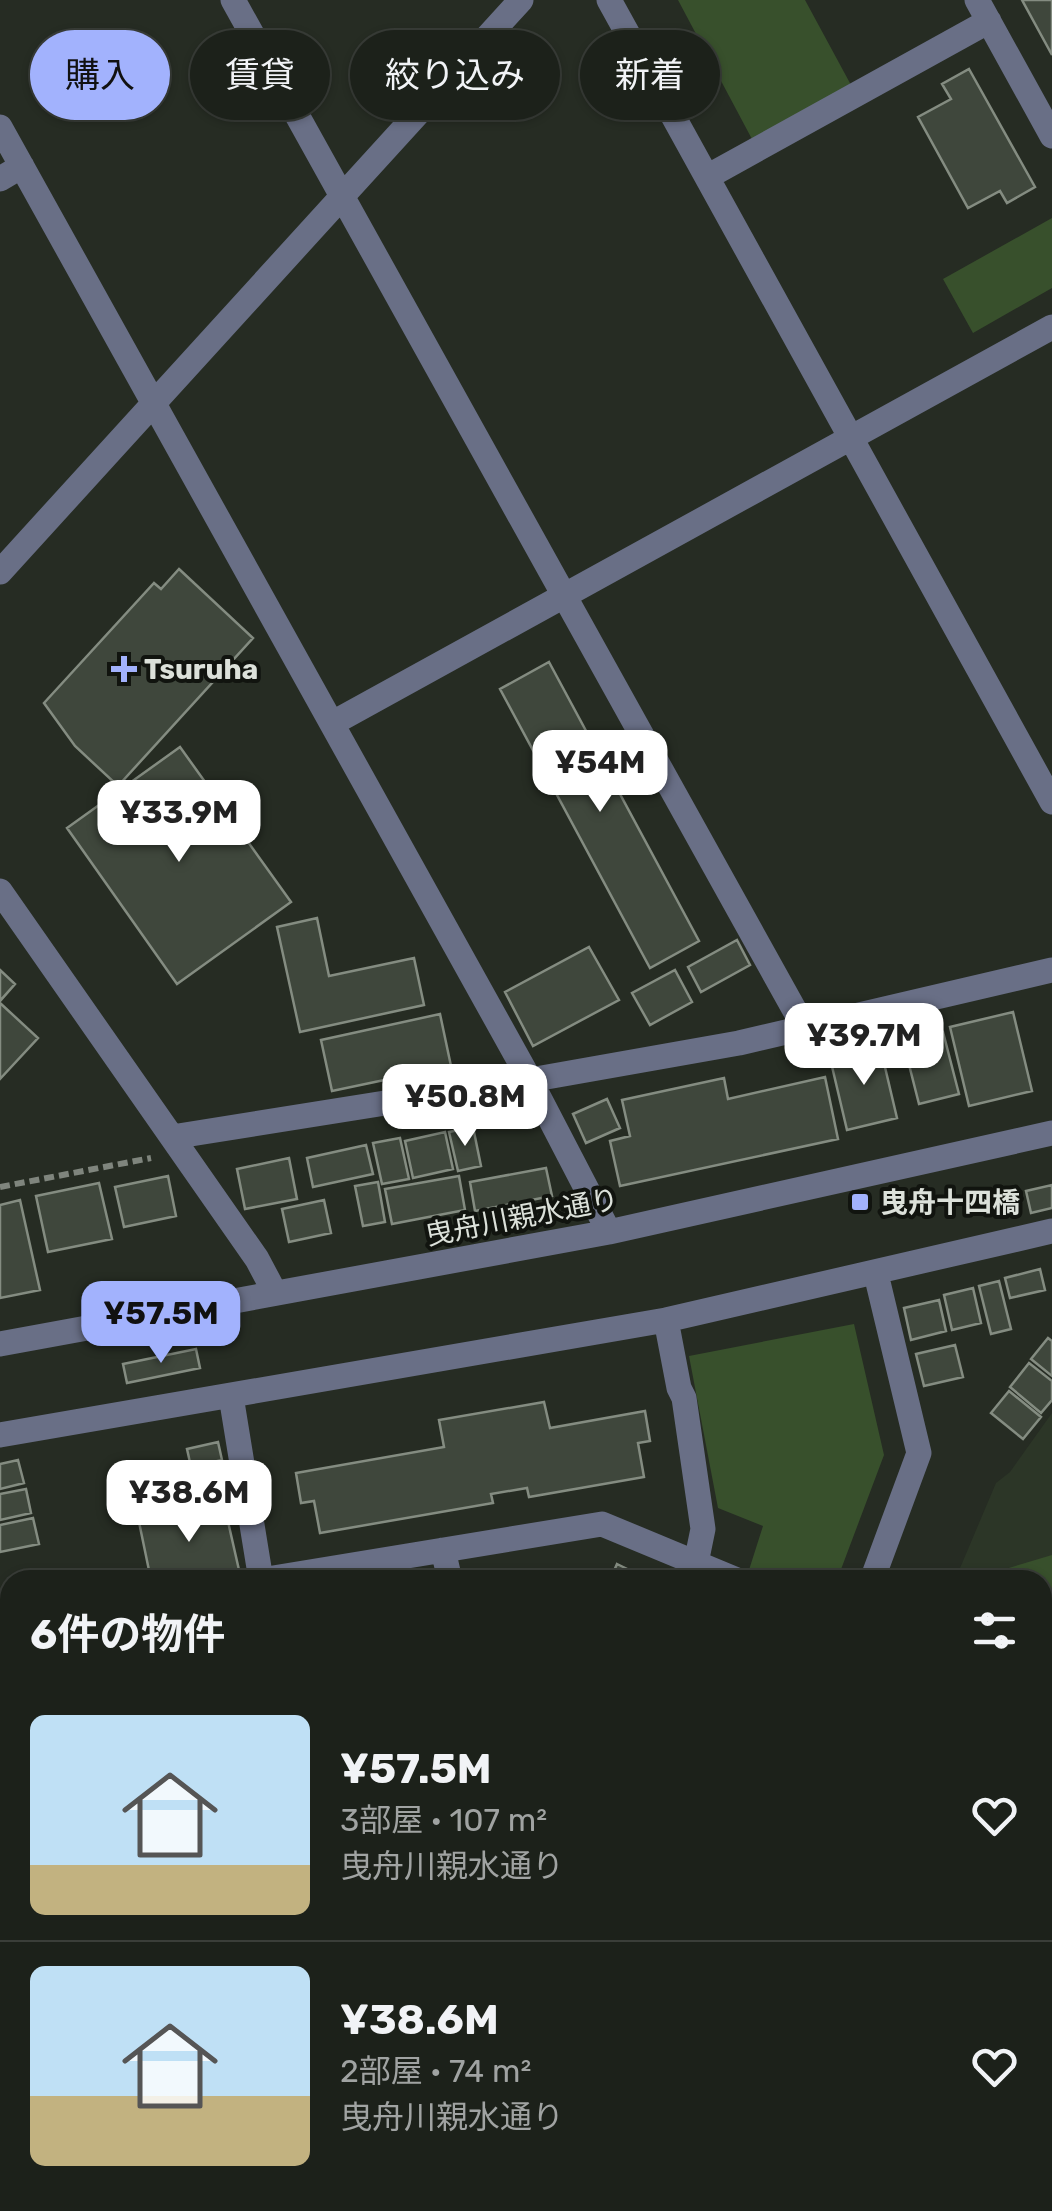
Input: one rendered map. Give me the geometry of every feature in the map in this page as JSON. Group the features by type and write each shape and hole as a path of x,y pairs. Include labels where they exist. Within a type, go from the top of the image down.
{"street":[{"path":"233,0 804,1027"},
{"path":"0,572 521,0"},
{"path":"609,0 1052,802"},
{"path":"707,178 983,11 1052,136"},
{"path":"0,127 11,172 153,402 530,1080 609,1232"},
{"path":"333,723 1052,328"},
{"path":"0,890 257,1259 275,1293"},
{"path":"177,1145 739,1043 1052,970"},
{"name":"曳舟川親水通り","path":"0,1344 609,1232 1052,1133"},
{"path":"0,1435 666,1320 1052,1231"},
{"path":"876,1274 919,1454 876,1570"},
{"path":"666,1320 684,1398 702,1528 696,1563"},
{"path":"232,1396 259,1570"},
{"path":"322,1570 602,1524 713,1570"},
{"path":"443,1550 448,1570"}],"path":[{"path":"0,1188 177,1145"}],"shaded area":[{"path":"1052,1413 1052,1570 959,1570 996,1483 1010,1472"}],"green space":[{"path":"678,0 805,0 851,85 753,141 720,79 720,30 694,30"},
{"path":"1052,218 1052,288 973,333 943,279"},
{"path":"854,1324 884,1455 841,1570 749,1570 763,1526 718,1508 689,1356"},
{"path":"1052,1555 1052,1570 1002,1570"}],"building":[{"path":"1022,0 1052,0 1052,55"},
{"path":"969,69 1035,187 1007,203 1000,191 968,208 918,117 951,99 942,84"},
{"path":"179,569 253,638 118,786 75,746 44,703 154,583 161,589"},
{"path":"549,662 699,941 650,968 500,689"},
{"path":"180,747 291,902 177,984 67,828"},
{"path":"317,918 329,976 414,958 424,1005 300,1032 277,927"},
{"path":"737,940 750,965 701,992 688,967"},
{"path":"589,947 619,1000 533,1046 505,992"},
{"path":"0,970 15,984 0,1001"},
{"path":"675,970 692,1002 650,1025 632,993"},
{"path":"0,1003 38,1038 0,1079"},
{"path":"1013,1012 1032,1091 969,1106 950,1027"},
{"path":"440,1014 451,1066 332,1091 321,1040"},
{"path":"943,1032 959,1094 919,1104 903,1041"},
{"path":"880,1046 897,1118 847,1130 830,1058"},
{"path":"825,1077 838,1139 620,1186 610,1141 630,1136 622,1100 724,1078 728,1099"},
{"path":"607,1099 620,1128 586,1143 573,1114"},
{"path":"473,1127 481,1166 458,1171 449,1132"},
{"path":"445,1132 453,1169 413,1178 405,1141"},
{"path":"400,1138 409,1179 382,1184 373,1143"},
{"path":"366,1145 373,1174 313,1187 307,1158"},
{"path":"289,1158 297,1199 245,1209 237,1169"},
{"path":"546,1168 552,1196 475,1211 470,1182"},
{"path":"168,1176 176,1216 124,1227 115,1187"},
{"path":"459,1176 465,1210 392,1224 385,1189"},
{"path":"378,1182 385,1222 363,1226 355,1186"},
{"path":"99,1183 112,1239 48,1252 36,1196"},
{"path":"1052,1185 1052,1208 1031,1213 1026,1191"},
{"path":"20,1200 40,1290 0,1298 0,1205"},
{"path":"324,1200 331,1233 289,1242 282,1209"},
{"path":"1040,1269 1045,1290 1010,1298 1005,1278"},
{"path":"999,1281 1011,1329 991,1334 979,1286"},
{"path":"973,1288 981,1323 952,1330 944,1295"},
{"path":"939,1300 946,1331 911,1340 904,1308"},
{"path":"1048,1338 1052,1341 1052,1376 1031,1359"},
{"path":"955,1345 963,1377 924,1386 916,1354"},
{"path":"196,1349 200,1368 127,1383 123,1364"},
{"path":"1029,1363 1052,1381 1052,1400 1041,1413 1010,1387"},
{"path":"1009,1391 1041,1417 1023,1439 991,1413"},
{"path":"544,1402 550,1428 645,1411 650,1441 638,1443 644,1477 529,1497 527,1488 491,1494 493,1503 320,1533 314,1501 301,1503 296,1473 444,1447 439,1420"},
{"path":"218,1442 222,1460 191,1467 187,1449"},
{"path":"18,1460 24,1483 0,1489 0,1464"},
{"path":"26,1489 31,1513 0,1520 0,1494"},
{"path":"224,1504 239,1570 149,1570 139,1522"},
{"path":"33,1518 39,1544 0,1552 0,1525"}],"place":[{"name":"Tsuruha","path":"124,669"},
{"name":"曳舟十四橋","path":"860,1202"}]}
